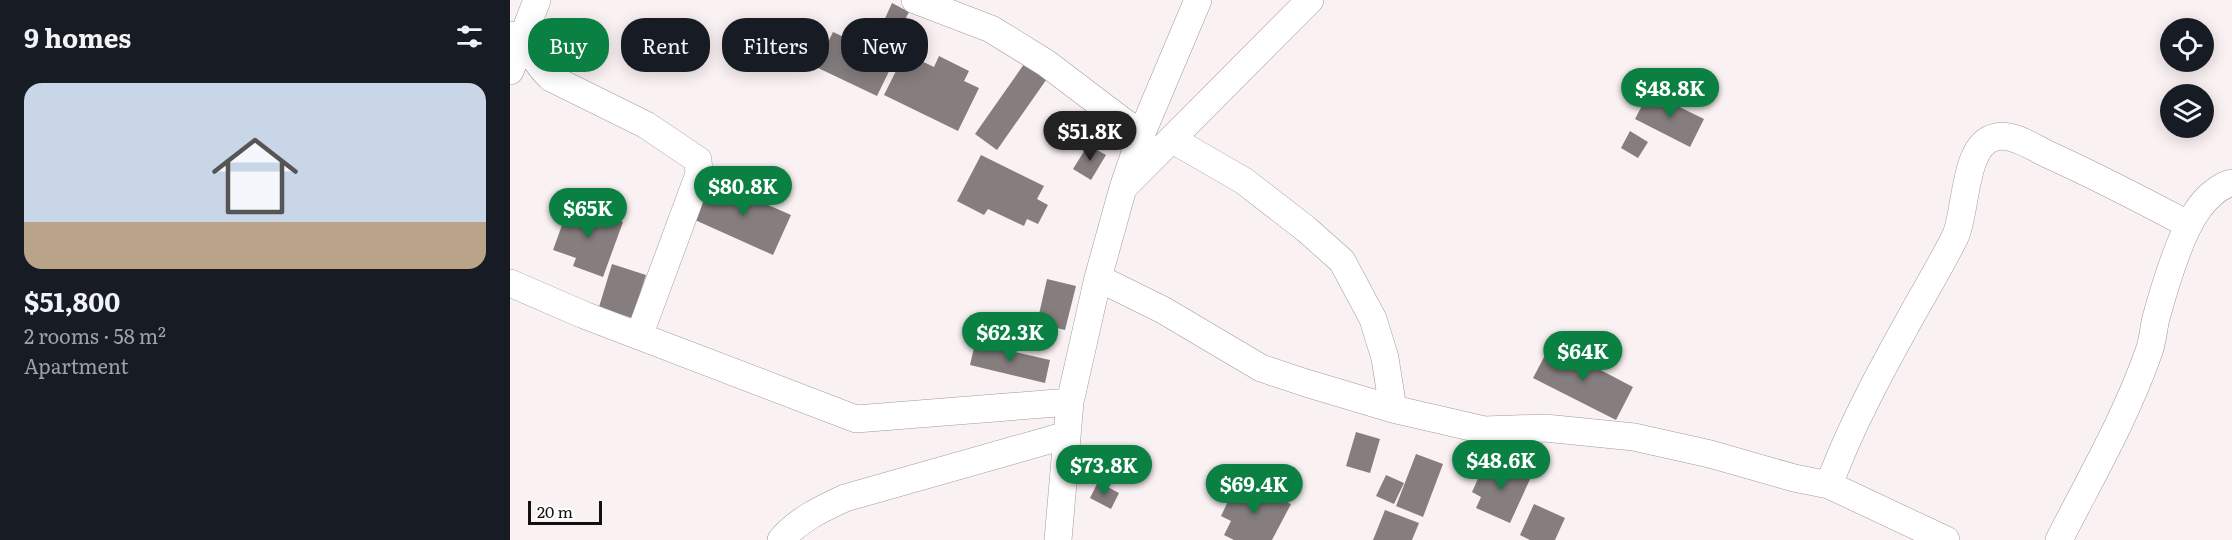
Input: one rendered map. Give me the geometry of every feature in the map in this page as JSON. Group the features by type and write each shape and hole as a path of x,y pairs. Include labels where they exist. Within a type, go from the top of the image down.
{"street":[{"path":"510,71 516,37 537,0"},
{"path":"915,0 1000,34 1046,63 1142,135"},
{"path":"1058,540 1070,402 1098,278 1123,188 1142,135 1198,0"},
{"path":"1123,188 1310,0"},
{"path":"516,37 551,78 646,124 698,160 699,174 639,336"},
{"path":"1829,485 1839,458 1902,331 1955,236 1962,217 1967,180 1977,150 1986,141 1996,136 2014,139 2104,179 2189,225"},
{"path":"1173,140 1245,181 1342,261 1373,319 1385,358 1393,409"},
{"path":"2059,540 2120,420 2149,352 2156,317 2189,225 2197,210 2214,193 2224,185 2232,183"},
{"path":"1098,278 1163,310 1261,368 1393,409 1484,430 1545,428 1634,437 1710,454 1794,478 1829,485 1946,540"},
{"path":"510,283 584,315 856,419 1070,402"},
{"path":"781,540 815,511 845,498 1067,435"}],"building":[{"path":"892,3 909,12 906,18 885,18"},
{"path":"833,32 841,36 841,72 889,72 877,96 827,72 829,72 829,40"},
{"path":"939,56 969,71 964,81 979,88 958,131 884,95 896,72 928,72 928,64 934,67"},
{"path":"1029,57 1051,73 997,150 975,134"},
{"path":"1649,92 1704,119 1690,147 1635,119"},
{"path":"1630,131 1648,142 1638,158 1621,148"},
{"path":"1088,145 1106,155 1091,180 1073,169"},
{"path":"981,155 1044,186 1037,199 1048,205 1038,224 1027,219 1024,226 988,209 984,215 957,201"},
{"path":"712,180 791,215 773,255 695,220"},
{"path":"570,203 623,222 603,277 573,266 576,258 553,250"},
{"path":"612,264 646,275 632,318 599,307"},
{"path":"1047,279 1076,286 1065,330 1037,323"},
{"path":"975,343 1050,360 1045,383 970,365"},
{"path":"1551,344 1633,387 1616,420 1533,378"},
{"path":"1356,432 1380,439 1370,473 1346,466"},
{"path":"1416,454 1443,464 1423,517 1396,506"},
{"path":"1497,462 1531,477 1510,523 1476,508 1481,497 1472,492 1482,470 1491,475"},
{"path":"1386,475 1404,483 1394,504 1376,496"},
{"path":"1098,482 1119,493 1111,509 1090,498"},
{"path":"1250,484 1291,504 1272,540 1234,540 1224,535 1231,521 1221,516 1233,491 1244,496"},
{"path":"1534,504 1565,518 1555,540 1530,540 1520,535"},
{"path":"1385,510 1419,523 1412,540 1373,540"}]}
